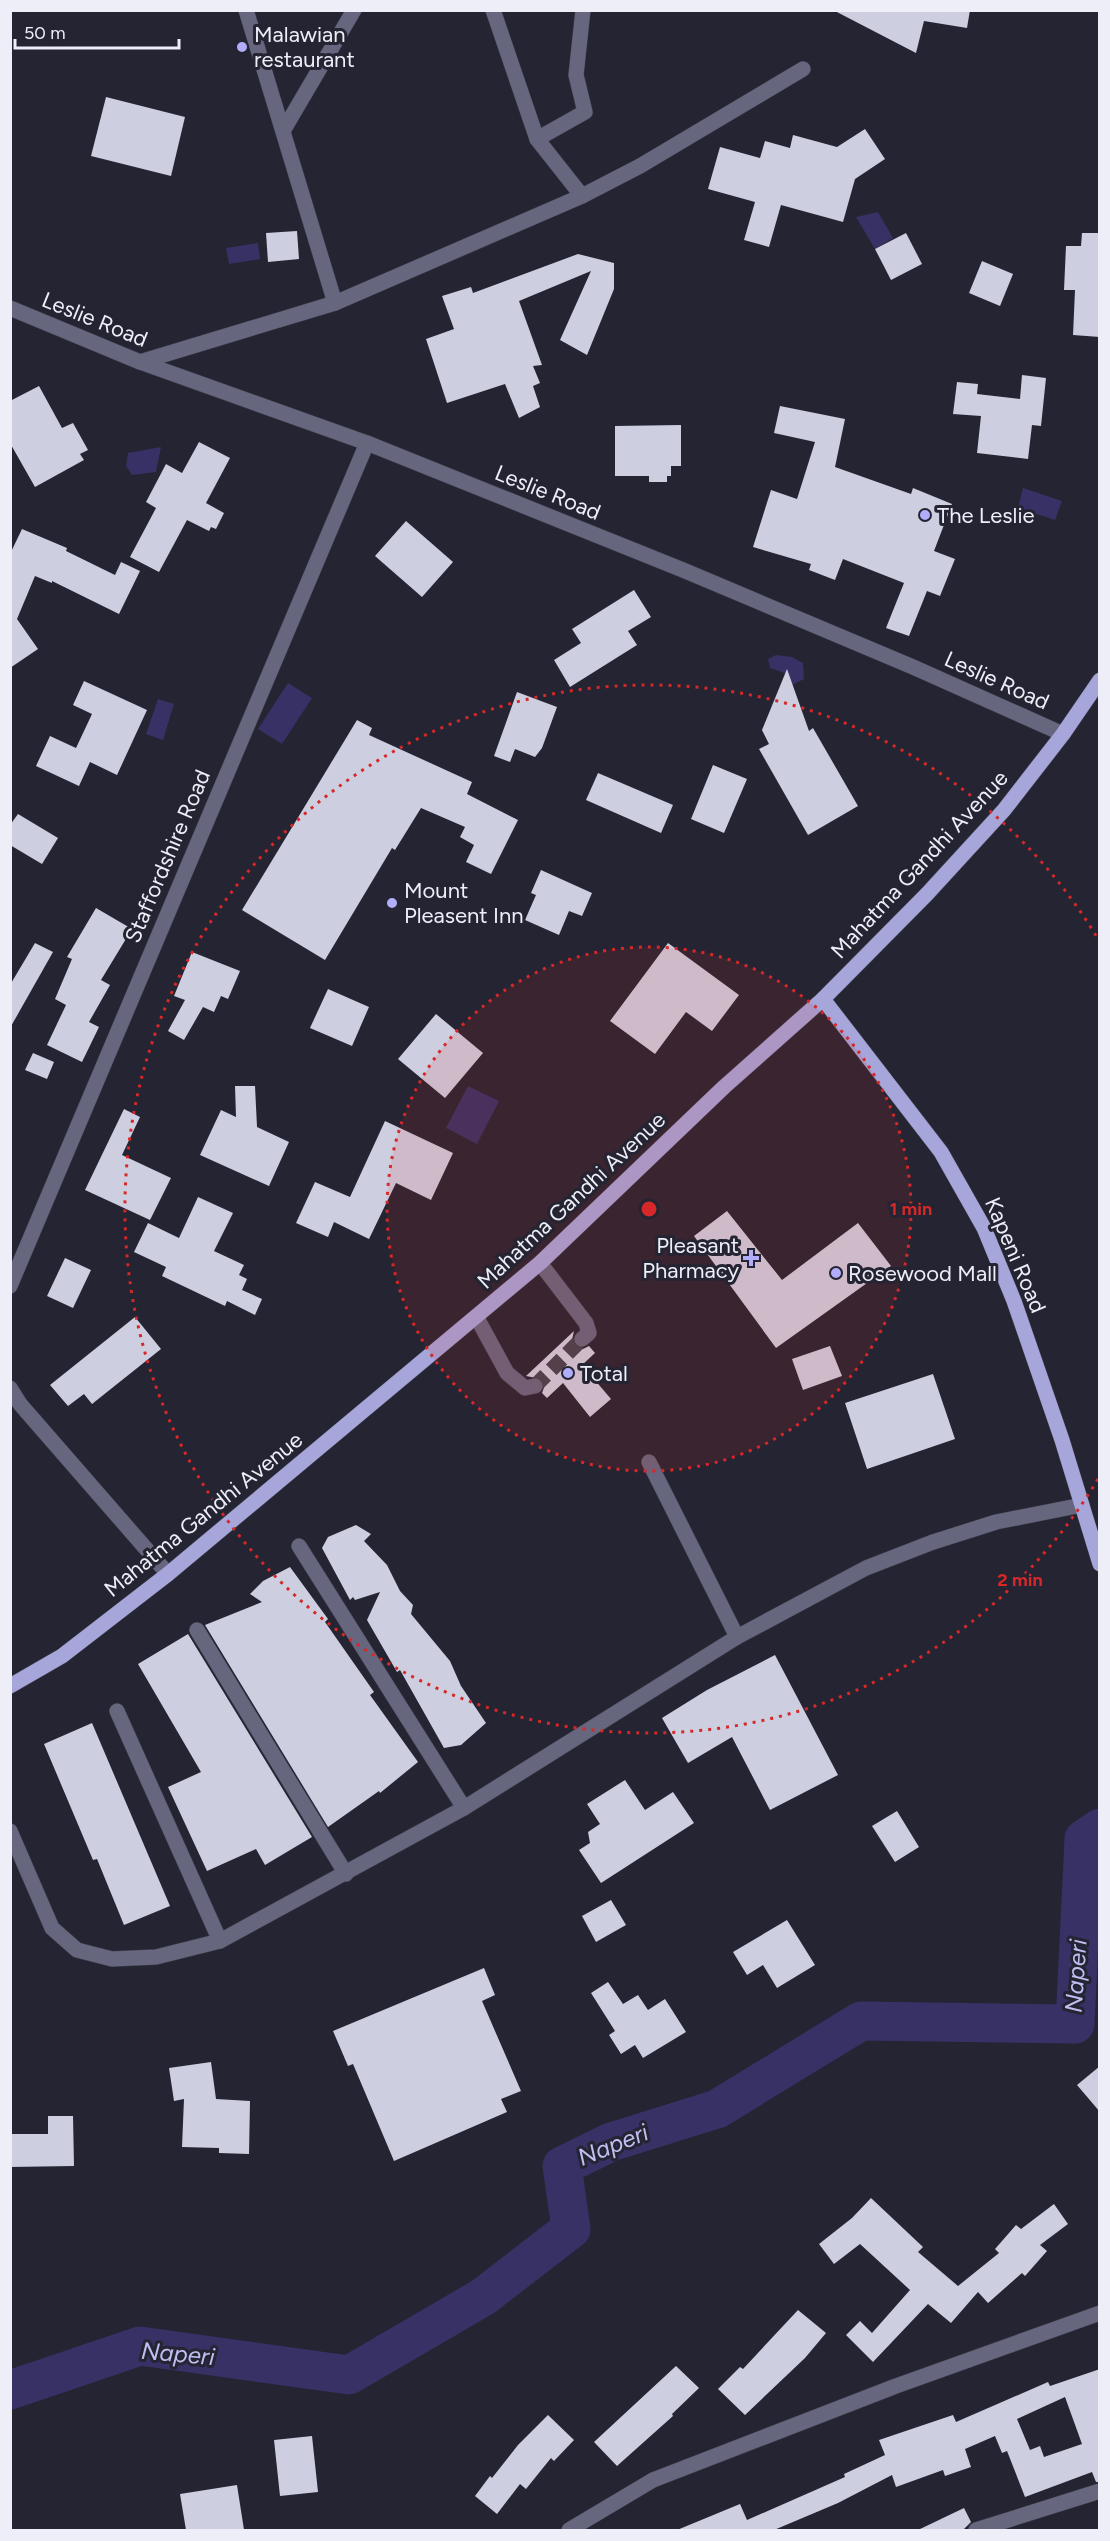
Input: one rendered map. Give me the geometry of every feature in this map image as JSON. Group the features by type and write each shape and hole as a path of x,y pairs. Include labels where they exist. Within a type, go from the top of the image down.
{"main road":[{"name":"Mahatma Gandhi Avenue","path":"10,1686 62,1656 168,1574 540,1263 724,1087 823,999 927,894 997,818 1063,735 1100,680"},
{"name":"Kapeni Road","path":"823,999 941,1152 984,1228 1014,1301 1100,1564"}],"street":[{"path":"246,10 335,303"},
{"path":"283,131 354,10"},
{"path":"493,10 537,139 582,196"},
{"path":"537,139 585,112 576,75 583,10"},
{"path":"140,362 335,303 582,196 640,166 803,69"},
{"name":"Leslie Road","path":"10,308 140,362 366,443 683,570 913,667 1063,735"},
{"name":"Staffordshire Road","path":"10,1286 366,443"},
{"path":"540,1263 586,1323 589,1333 582,1339"},
{"path":"477,1318 507,1373 525,1388 535,1386"},
{"path":"10,1388 20,1404 168,1574"},
{"path":"650,1462 736,1637"},
{"path":"10,1831 52,1928 77,1950 112,1959 156,1957 220,1941 464,1808 736,1637 866,1568 933,1542 996,1522 1082,1505"},
{"path":"299,1546 464,1808"},
{"path":"197,1630 346,1874"},
{"path":"117,1711 220,1941"},
{"path":"569,2530 653,2480 896,2386 1100,2313"},
{"path":"976,2530 1100,2491"}],"shaded area":[{"path":"878,212 893,238 875,249 856,217"},
{"path":"258,243 260,259 229,264 226,248"},
{"path":"161,447 156,472 132,475 126,466 128,453"},
{"path":"1023,488 1062,501 1055,520 1018,508"},
{"path":"776,655 792,657 803,663 804,679 792,685 785,673 770,668 768,659"},
{"path":"288,683 312,698 282,744 258,729"},
{"path":"158,699 174,704 163,740 146,734"},
{"path":"468,1086 499,1101 477,1144 446,1128"}],"building":[{"path":"833,10 970,10 967,28 924,21 916,53"},
{"path":"106,97 185,117 171,176 91,156"},
{"path":"865,129 885,159 855,179 843,222 781,205 769,247 744,240 755,202 708,189 720,147 760,158 765,141 790,148 793,135 837,147"},
{"path":"297,231 299,259 268,262 266,233"},
{"path":"906,233 922,264 891,280 875,249"},
{"path":"1082,233 1100,233 1100,337 1073,335 1075,290 1064,290 1066,246 1081,246"},
{"path":"578,254 614,263 614,289 587,355 560,340 591,271 519,301 542,365 533,366 540,383 533,386 540,407 519,418 505,384 447,403 426,339 454,329 442,296 471,287 473,293"},
{"path":"982,261 1013,274 1000,306 969,293"},
{"path":"1022,375 1046,378 1041,426 1032,425 1028,459 977,453 981,416 953,414 957,382 978,384 977,394 1020,399"},
{"path":"39,386 62,428 73,423 88,450 80,454 84,460 35,487 10,443 10,401"},
{"path":"780,406 845,419 835,467 911,494 913,488 952,504 934,551 955,559 940,596 927,591 909,636 886,628 904,583 843,559 835,580 809,570 811,564 753,547 771,490 797,499 815,442 774,433"},
{"path":"681,425 681,466 671,466 671,476 667,476 667,482 649,482 649,476 615,476 615,426"},
{"path":"199,442 230,458 206,503 224,513 216,529 211,527 209,531 187,520 159,572 130,557 156,508 146,502 166,464 182,473"},
{"path":"406,521 453,562 422,597 375,556"},
{"path":"22,529 67,548 66,551 115,575 121,562 140,571 119,614 52,581 52,583 35,576 17,619 38,649 10,668 10,554"},
{"path":"634,590 651,617 628,631 637,645 570,687 554,660 581,643 572,629"},
{"path":"787,669 809,731 813,728 858,806 808,835 759,749 769,744 762,730"},
{"path":"84,681 147,710 117,775 90,762 79,786 36,766 50,736 76,748 92,714 73,705"},
{"path":"517,692 557,707 542,748 535,757 515,749 510,762 494,756"},
{"path":"357,720 372,728 369,735 472,782 467,794 518,820 491,874 466,862 474,845 460,837 465,827 421,808 395,850 392,848 325,960 242,910"},
{"path":"713,765 747,779 724,833 691,819"},
{"path":"598,773 673,805 661,833 586,800"},
{"path":"18,814 58,838 42,864 10,845 10,825"},
{"path":"541,870 592,893 582,916 569,911 559,935 525,920 536,895 531,893"},
{"path":"96,908 132,929 101,980 110,985 89,1022 99,1027 82,1062 47,1045 66,1005 55,999 72,959 67,957"},
{"path":"35,943 53,952 10,1028 10,985"},
{"path":"668,943 739,995 712,1031 686,1012 655,1054 610,1021"},
{"path":"192,952 240,971 228,999 221,996 214,1012 203,1007 184,1040 168,1031 185,1000 174,996"},
{"path":"328,989 369,1007 352,1046 310,1028"},
{"path":"436,1014 483,1053 445,1098 398,1059"},
{"path":"33,1053 54,1062 47,1079 25,1070"},
{"path":"235,1086 255,1086 257,1127 289,1142 269,1186 200,1155 221,1110 236,1117"},
{"path":"124,1109 140,1117 122,1155 171,1178 150,1220 85,1190"},
{"path":"385,1121 453,1153 431,1200 396,1183 369,1239 334,1222 328,1237 296,1223 315,1182 350,1197"},
{"path":"198,1197 233,1213 214,1251 244,1265 239,1275 247,1279 242,1290 262,1299 255,1315 227,1301 225,1306 162,1276 166,1267 134,1252 148,1223 179,1238"},
{"name":"Rosewood Mall","path":"727,1211 782,1280 858,1223 891,1266 776,1348 694,1236"},
{"path":"65,1258 91,1270 73,1308 47,1296"},
{"path":"135,1317 161,1349 92,1404 84,1394 68,1406 50,1385"},
{"path":"574,1331 572,1340 575,1346 583,1349 589,1346 595,1353 582,1365 611,1399 590,1417 563,1383 547,1398 542,1393 545,1385 542,1379 526,1376"},
{"path":"830,1346 842,1376 803,1390 792,1359"},
{"path":"933,1374 955,1439 867,1469 845,1403"},
{"path":"356,1525 371,1534 364,1541 387,1565 400,1591 413,1605 411,1614 450,1661 461,1686 486,1723 461,1745 444,1748 400,1670 397,1672 367,1620 380,1592 355,1600 353,1597 350,1600 322,1548 328,1537"},
{"path":"290,1567 328,1619 325,1622 374,1692 370,1695 418,1762 380,1793 379,1791 328,1827 205,1625 262,1602 250,1594 263,1581"},
{"path":"188,1634 312,1837 265,1865 256,1849 207,1871 168,1787 201,1772 138,1664"},
{"path":"775,1655 838,1775 770,1810 732,1737 688,1763 662,1718 707,1690"},
{"path":"92,1723 170,1906 124,1925 97,1859 93,1860 44,1744"},
{"path":"625,1780 645,1810 673,1792 694,1823 601,1883 579,1850 590,1843 588,1832 600,1824 587,1804"},
{"path":"897,1811 919,1847 895,1862 872,1826"},
{"path":"611,1900 626,1925 596,1942 582,1916"},
{"path":"787,1920 815,1965 777,1988 763,1965 747,1975 733,1952"},
{"path":"484,1968 495,1995 482,2001 521,2091 501,2099 507,2112 394,2161 353,2064 348,2066 333,2031"},
{"path":"608,1982 623,2004 638,1995 648,2010 665,1999 686,2032 643,2058 635,2045 621,2054 609,2035 615,2031 591,1993"},
{"path":"211,2062 216,2099 250,2101 249,2154 219,2153 219,2148 182,2147 184,2099 174,2101 169,2068"},
{"path":"1100,2066 1100,2112 1077,2085"},
{"path":"48,2116 73,2116 74,2166 10,2167 10,2134 48,2134"},
{"path":"871,2198 923,2247 918,2252 958,2286 999,2253 995,2249 1016,2225 1021,2229 1054,2204 1068,2224 1040,2245 1047,2251 1025,2276 1022,2273 988,2303 978,2292 951,2323 928,2304 873,2362 846,2335 860,2321 872,2333 910,2290 860,2244 834,2264 819,2244 852,2218"},
{"path":"798,2310 826,2333 805,2358 745,2415 718,2389 740,2367 743,2369"},
{"path":"676,2366 699,2388 672,2414 673,2416 617,2466 594,2442"},
{"path":"1100,2369 1100,2482 1096,2482 1092,2472 1025,2497 1007,2451 1002,2453 995,2436 965,2449 971,2467 945,2476 943,2470 896,2487 892,2475 838,2503 774,2530 677,2530 740,2504 747,2520 845,2477 844,2474 885,2455 879,2440 953,2415 956,2422 1048,2382 1050,2386","holes":["1065,2397 1082,2444 1044,2457 1040,2446 1030,2450 1017,2419"]},
{"path":"548,2415 574,2440 554,2461 551,2458 526,2489 520,2484 497,2514 475,2496 490,2476 492,2478 518,2445"},
{"path":"312,2436 318,2492 280,2496 274,2440"},
{"path":"237,2485 244,2530 186,2530 180,2494"},
{"path":"964,2508 971,2522 963,2530 918,2530"}],"waterway":[{"name":"Naperi","path":"10,2390 140,2346 349,2375 483,2297 571,2229 562,2166 611,2142 717,2109 861,2021 1075,2024 1084,1839 1100,1828"}],"tunnel":[{"path":"535,1386 582,1339"}],"place":[{"name":"Malawian restaurant","path":"242,47"},
{"name":"The Leslie","path":"925,515"},
{"name":"Mount Pleasent Inn","path":"392,903"},
{"name":"Pleasant Pharmacy","path":"751,1258"},
{"name":"Rosewood Mall","path":"836,1273"},
{"name":"Total","path":"568,1373"}]}
